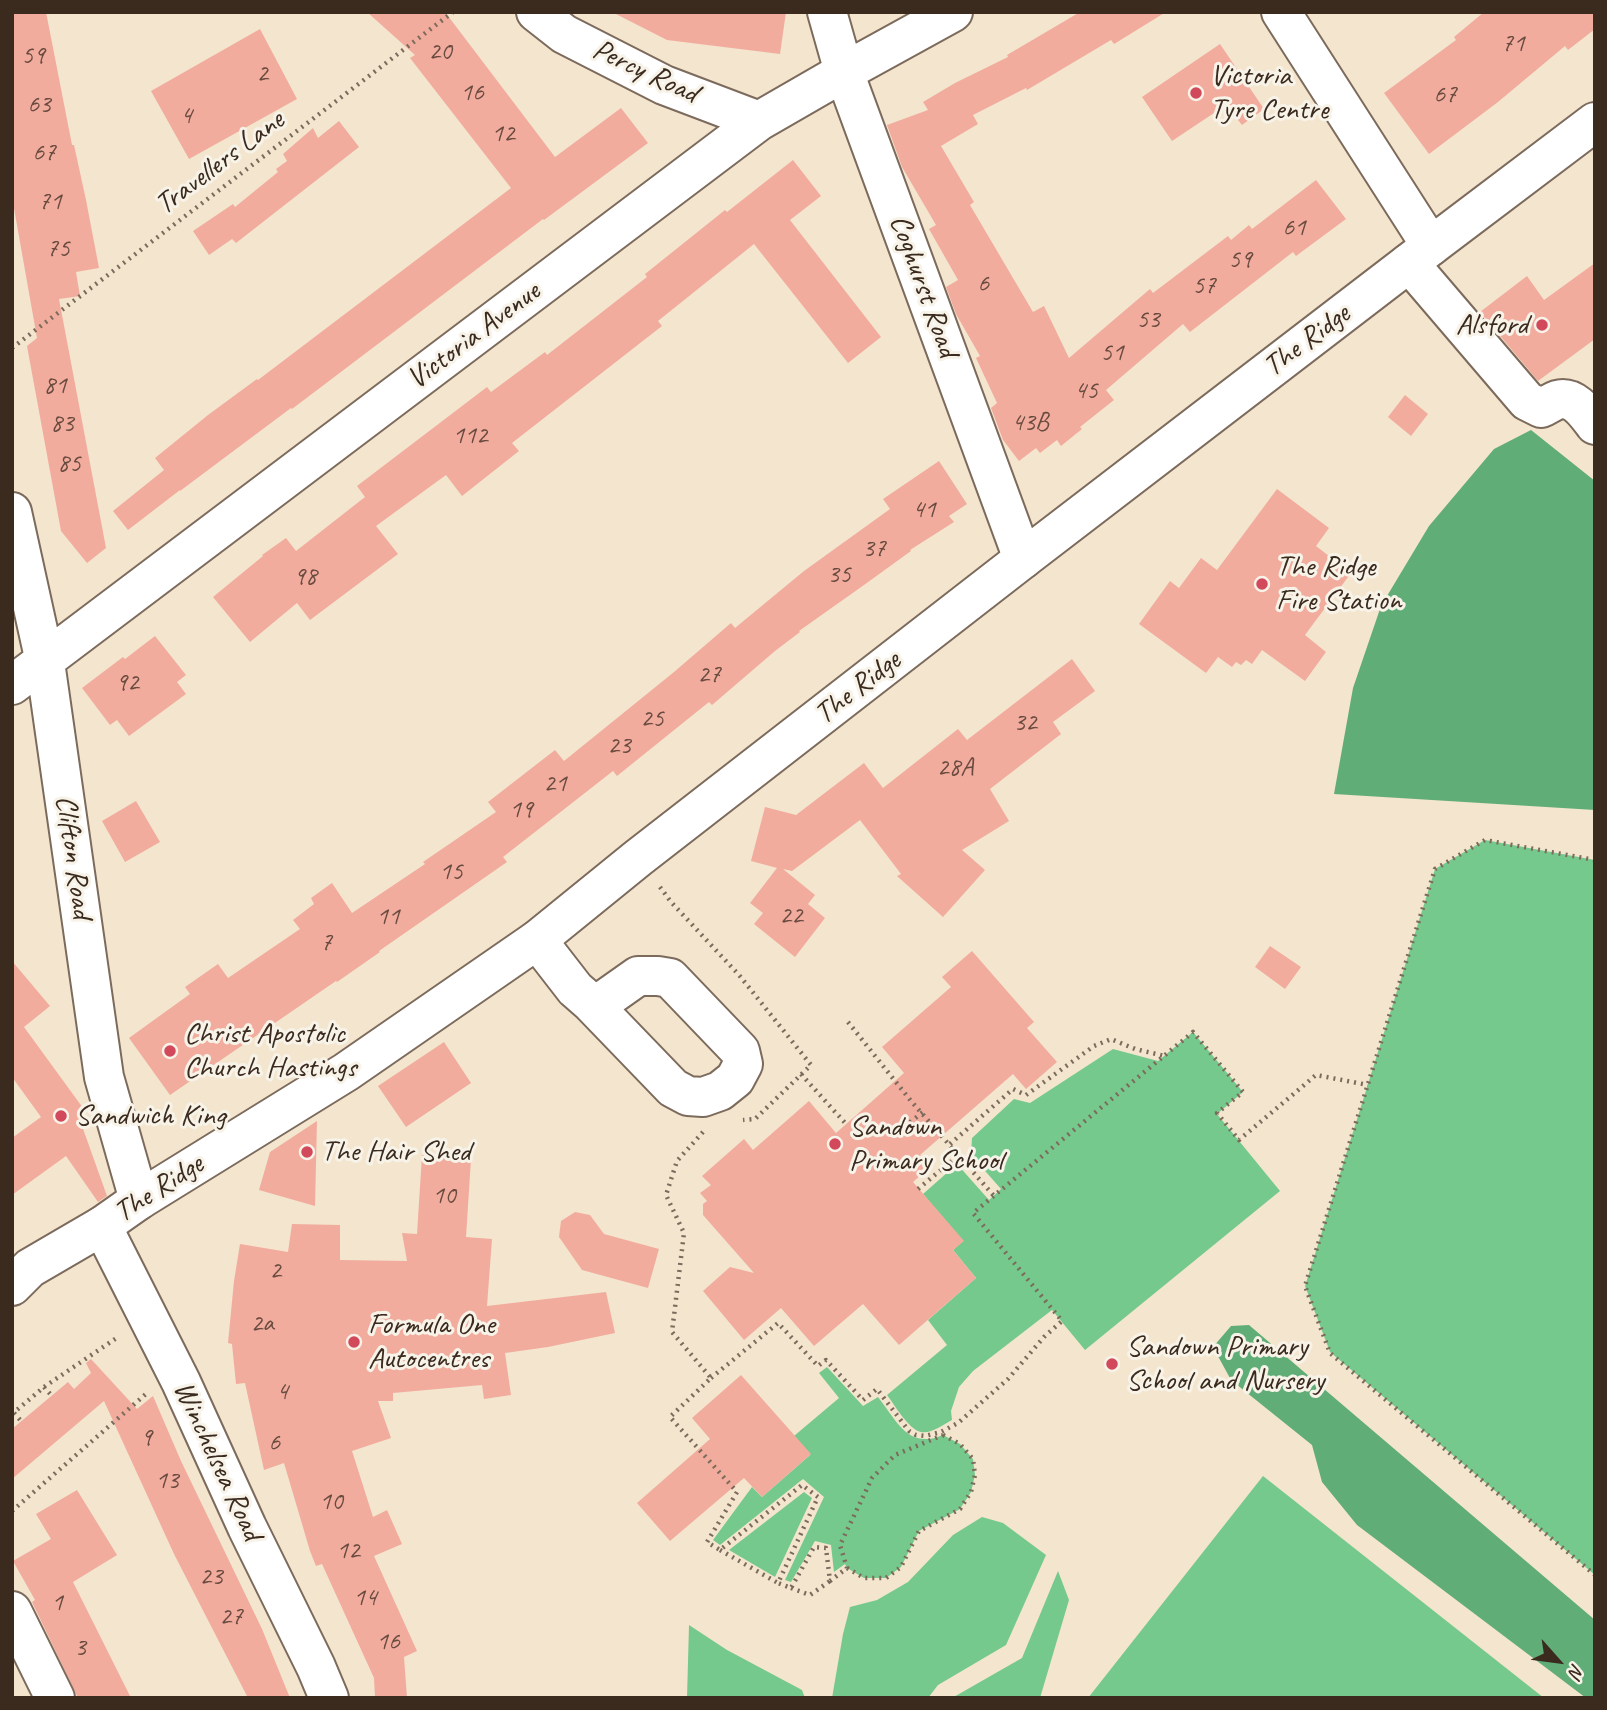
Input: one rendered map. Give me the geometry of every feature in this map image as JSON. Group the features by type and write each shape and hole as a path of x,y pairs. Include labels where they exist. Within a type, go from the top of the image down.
{"street":[{"name":"Percy Road","path":"536,12 564,34 664,85 759,121"},
{"name":"Coghurst Road","path":"827,12 844,72 1023,559"},
{"name":"Victoria Avenue","path":"12,685 759,121 953,12"},
{"path":"1281,12 1420,254 1527,401 1541,408 1561,399 1572,401 1582,408 1595,425"},
{"name":"The Ridge","path":"12,1286 30,1268 102,1226 139,1200 346,1072 537,940 638,858 1023,559 1595,122"},
{"name":"Clifton Road","path":"12,512 45,662 104,1077 139,1200"},
{"path":"537,940 575,989 591,1003"},
{"name":"Winchelsea Road","path":"102,1226 178,1377 329,1698"},
{"path":"12,1611 55,1698"}],"path":[{"name":"Travellers Lane","path":"12,348 453,12"},
{"path":"1595,860 1485,840 1435,869 1305,1286 1330,1353 1595,1575"},
{"path":"638,858 671,902 739,975 811,1065 755,1119 733,1121"},
{"path":"848,1022 911,1101 994,1196"},
{"path":"847,1568 810,1595 778,1583 707,1542 737,1492 670,1417 778,1323 818,1366 826,1360 863,1400 877,1389 909,1431 925,1436 942,1433 960,1444 974,1459 975,1475 971,1492 960,1509 919,1531 901,1567 886,1578 864,1578 847,1568 840,1545 872,1478 895,1455 942,1433 958,1423 1008,1379 1044,1337 1062,1321 973,1213 1193,1032 1242,1092 1217,1113 1239,1140 1316,1075 1368,1085"},
{"path":"950,1144 1013,1089 1026,1095 1094,1046 1111,1039 1135,1049 1165,1056"},
{"path":"801,1074 846,1124"},
{"path":"899,1131 923,1112"},
{"path":"712,1124 677,1161 666,1195 684,1233 672,1332 712,1378"},
{"path":"918,1189 959,1155"},
{"path":"22,1422 13,1413 44,1387 149,1318"},
{"path":"12,1511 156,1386 178,1377"},
{"path":"44,1387 52,1396"},
{"path":"720,1550 802,1485 818,1497 778,1583"},
{"path":"791,1588 814,1547 826,1548 830,1580"}],"green space":[{"path":"1531,430 1595,481 1595,810 1334,794 1353,688 1381,606 1429,526 1494,449"},
{"path":"1485,840 1595,860 1595,1575 1330,1352 1305,1286 1435,869"},
{"path":"1193,1032 1243,1092 1217,1114 1280,1191 1085,1350 1052,1310 973,1371 959,1387 951,1411 952,1420 929,1432 916,1430 887,1395 947,1345 928,1320 976,1278 953,1250 963,1241 923,1194 957,1164 989,1200 1001,1189 971,1155 972,1138 1014,1099 1030,1103 1113,1049 1158,1061"},
{"path":"1249,1325 1595,1620 1595,1698 1586,1698 1357,1525 1322,1482 1312,1445 1231,1380 1213,1347 1231,1326"},
{"path":"827,1367 863,1406 878,1397 904,1431 921,1439 943,1435 960,1444 973,1459 975,1475 971,1492 960,1509 919,1531 901,1567 886,1578 864,1578 845,1564 834,1572 831,1545 815,1541 791,1582 785,1580 824,1497 803,1479 720,1545 713,1540 752,1487 762,1497 810,1455 794,1436 839,1398 819,1373"},
{"path":"1263,1476 1544,1698 1088,1698"},
{"path":"804,1492 812,1498 775,1577 729,1550"},
{"path":"982,1517 1003,1523 1046,1555 1006,1645 938,1685 928,1698 832,1698 850,1607 877,1600 908,1582 953,1535"},
{"path":"1058,1571 1069,1600 1040,1698 952,1698 1022,1658"},
{"path":"689,1625 727,1650 802,1690 805,1698 687,1698"}],"building":[{"path":"12,12 46,12 99,268 76,272 80,296 59,299 106,548 87,563 61,531 27,346 37,338 12,197"},
{"path":"367,12 445,12 555,157 621,108 648,143 128,530 113,511 164,470 155,458 208,415 511,188 410,58 415,55"},
{"path":"612,12 786,12 780,54 667,40"},
{"path":"1080,12 1166,12 1114,44 1111,40 1027,90 1026,88 973,115 978,124 941,146 974,202 970,205 1033,312 1044,306 1069,358 1150,289 1153,293 1228,236 1231,240 1249,225 1252,229 1316,180 1346,219 1296,256 1293,252 1190,332 1183,324 1106,390 1114,400 1061,446 1057,440 1040,453 1036,448 1019,461 1003,440 991,408 997,403 976,358 980,356 956,314 946,287 958,280 929,229 936,225 902,167 887,125 928,110 923,102 1008,57 1007,55"},
{"path":"1484,12 1595,12 1595,29 1568,50 1565,46 1498,102 1429,154 1384,93 1456,40 1454,37"},
{"path":"260,29 297,99 189,159 151,91"},
{"name":"Victoria Tyre Centre","path":"1220,44 1264,109 1242,125 1226,105 1172,141 1142,97"},
{"path":"339,121 359,147 236,243 232,239 209,255 193,231 233,204 235,207 278,172 276,169 287,161 283,154 313,128 318,138"},
{"path":"793,160 821,196 790,220 881,337 848,363 754,244 658,321 662,326 512,443 519,451 462,496 446,475 376,526 398,554 310,620 297,603 250,642 213,597 286,538 296,551 365,497 357,486 487,387 491,392 545,352 547,355 647,277 645,274 725,210 727,212"},
{"name":"Alsford","path":"1595,263 1595,339 1538,381 1480,312 1527,276 1544,300"},
{"path":"1405,395 1428,414 1411,436 1388,417"},
{"path":"939,461 967,504 949,516 954,522 910,550 799,631 712,705 709,702 617,776 613,771 503,857 507,862 170,1095 129,1038 190,994 185,987 218,964 228,978 300,929 293,920 314,904 311,898 332,883 352,913 425,864 423,862 496,812 488,802 555,750 564,761 731,623 735,628 804,571 890,509 883,499"},
{"name":"The Ridge Fire Station","path":"1277,489 1329,528 1316,546 1351,573 1305,635 1326,652 1305,681 1262,650 1252,664 1246,660 1241,665 1236,662 1232,667 1218,657 1206,673 1139,624 1170,581 1179,588 1201,558 1217,570"},
{"path":"155,636 186,675 177,682 186,694 129,736 117,720 110,725 82,688"},
{"path":"1072,659 1095,691 1053,722 1061,734 990,789 1009,821 962,850 985,870 943,917 897,876 901,874 860,820 792,871 783,869 815,895 808,904 825,918 795,957 754,924 763,913 750,903 777,868 751,861 765,807 796,815 864,763 883,788 958,729 967,740"},
{"path":"136,801 160,842 125,862 102,821"},
{"path":"1270,946 1301,967 1285,989 1255,967"},
{"name":"Sandown Primary School","path":"972,951 1034,1022 1027,1028 1057,1062 1026,1089 1013,1074 920,1155 930,1167 913,1182 964,1241 953,1250 976,1278 899,1345 863,1304 814,1346 781,1308 744,1340 703,1291 730,1267 754,1273 703,1215 703,1204 707,1201 700,1193 711,1185 702,1176 744,1139 753,1150 809,1101 836,1133 904,1073 882,1047 951,987 942,977"},
{"path":"12,961 50,1006 24,1027 83,1108 77,1112 107,1196 98,1202 66,1156 12,1195 12,1138 41,1117 12,1077"},
{"path":"444,1042 471,1083 406,1127 378,1086"},
{"path":"317,1121 315,1206 259,1190 270,1152"},
{"path":"422,1155 471,1159 466,1237 492,1239 487,1306 606,1292 615,1333 505,1353 511,1395 484,1399 482,1385 393,1393 393,1401 378,1401 391,1438 352,1451 373,1517 387,1510 402,1544 374,1556 417,1651 404,1657 407,1698 375,1698 374,1678 322,1564 316,1566 310,1551 284,1463 264,1470 245,1383 236,1384 232,1344 228,1343 240,1244 288,1252 292,1224 340,1225 340,1260 407,1261 402,1233 417,1234"},
{"path":"575,1212 590,1215 604,1234 659,1249 648,1288 582,1270 559,1237 561,1221"},
{"path":"91,1359 137,1409 153,1396 181,1461 262,1629 290,1698 248,1698 174,1554 104,1401 12,1479 12,1429 68,1382 74,1389 91,1373 86,1363"},
{"path":"741,1375 811,1454 762,1497 744,1478 670,1541 637,1503 710,1439 692,1418"},
{"path":"77,1490 117,1555 73,1582 131,1698 78,1698 32,1602 35,1600 13,1561 51,1539 36,1514"}],"place":[{"name":"Victoria Tyre Centre","path":"1196,93"},
{"name":"Alsford","path":"1542,325"},
{"name":"The Ridge Fire Station","path":"1262,584"},
{"name":"Christ Apostolic Church Hastings","path":"170,1051"},
{"name":"Sandwich King","path":"61,1116"},
{"name":"Sandown Primary School","path":"835,1144"},
{"name":"The Hair Shed","path":"307,1152"},
{"name":"Formula One Autocentres","path":"354,1342"},
{"name":"Sandown Primary School and Nursery","path":"1112,1364"}]}
